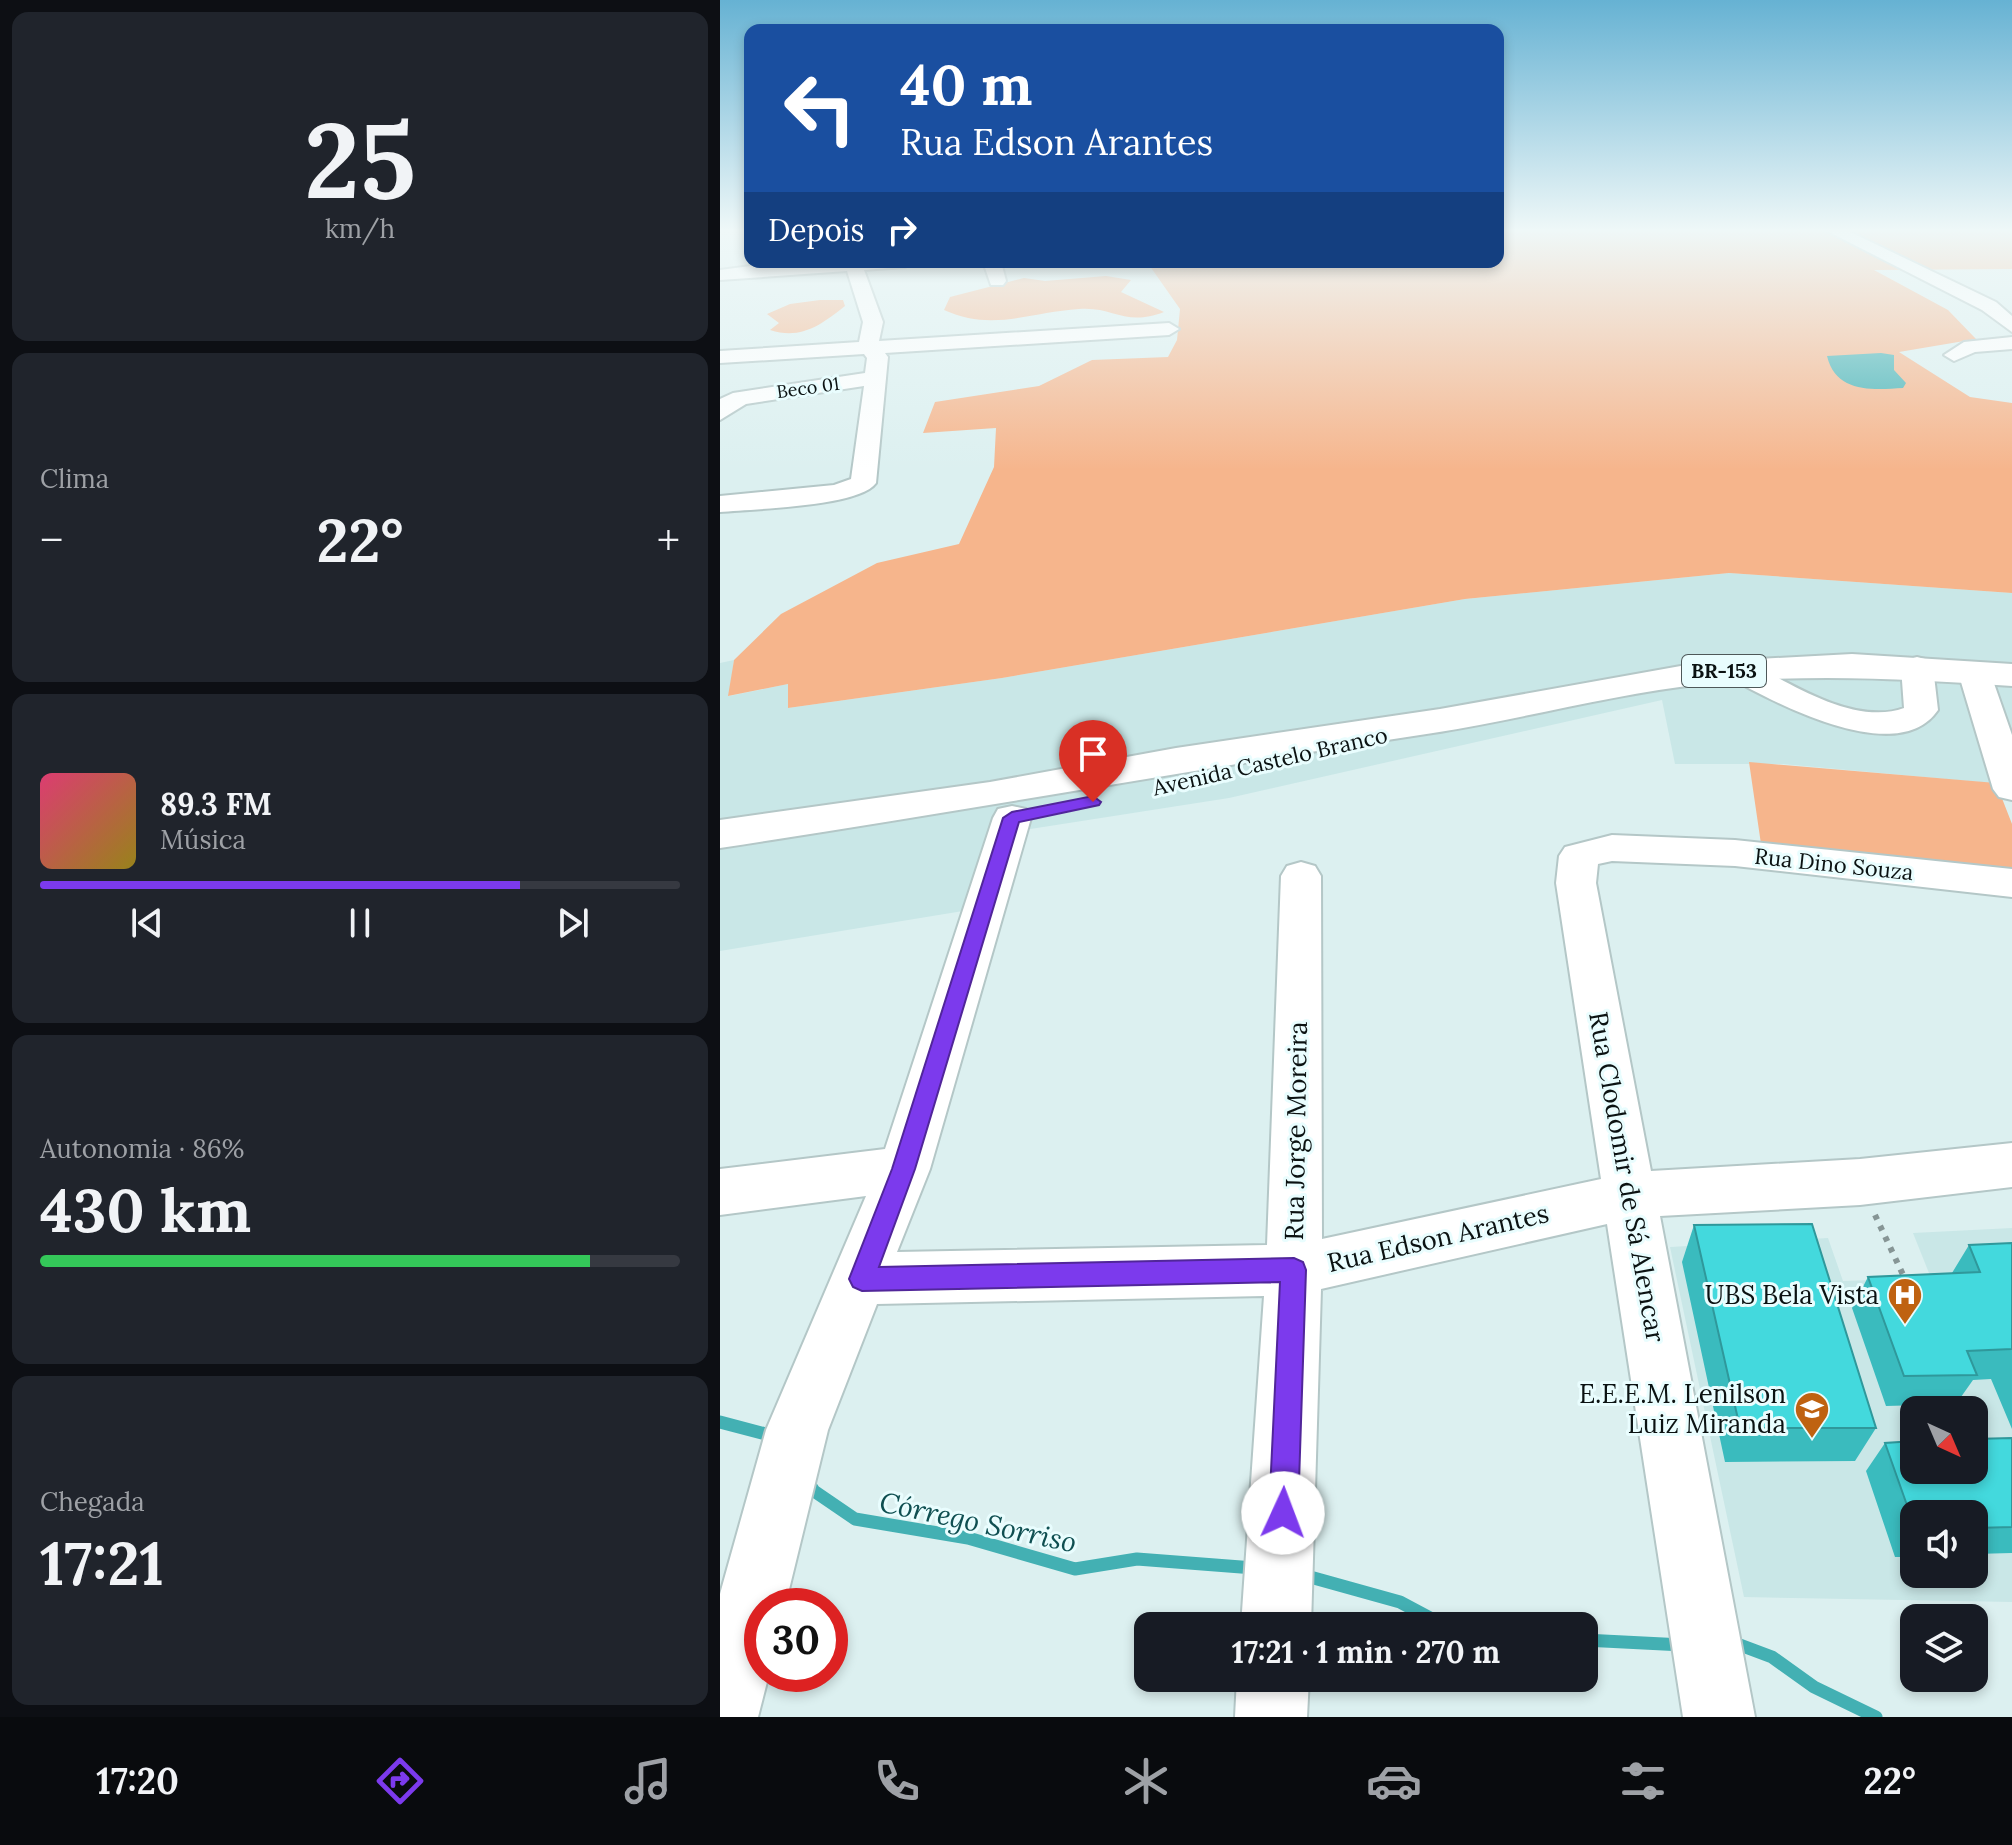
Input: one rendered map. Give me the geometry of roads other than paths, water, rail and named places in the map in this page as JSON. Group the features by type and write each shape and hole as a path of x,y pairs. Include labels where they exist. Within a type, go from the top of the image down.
{"main road":[{"name":"Avenida Castelo Branco","path":"720,834 925,805 1176,760 1440,720 1672,677 1738,669 1822,665 1917,667 2012,675"},
{"name":"Avenida Castelo Branco","path":"720,863 918,835 1012,818 1173,786 1440,720"}],"street":[{"path":"868,347 873,322 869,310"},
{"path":"1994,310 2012,326"},
{"path":"720,357 1169,329"},
{"path":"1954,355 1971,346 2012,343"},
{"path":"720,504 838,492 851,490 863,483 878,357 868,347"},
{"name":"Beco 01","path":"720,413 721,407 741,398 876,378"},
{"path":"1738,669 1817,710 1856,722 1905,720 1917,716 1921,710 1917,667"},
{"path":"1974,672 2012,789"},
{"path":"722,1717 797,1430 862,1279 904,1169 1012,818"},
{"name":"Rua Clodomir de Sá Alencar","path":"1656,851 1594,849 1579,856 1576,883 1632,1195 1699,1615 1717,1707"},
{"name":"Rua Dino Souza","path":"1656,851 1735,853 2012,883"},
{"name":"Rua Jorge Moreira","path":"1278,1595 1294,1270 1301,876"},
{"name":"Rua Edson Arantes","path":"862,1279 1294,1270 1632,1195 1860,1182 2012,1165"},
{"path":"720,1192 904,1169"},
{"path":"1271,1717 1272,1692"}],"water":[{"path":"1894,355 1894,370 1906,383 1903,388 1868,389 1847,383 1838,377 1827,356"}],"waterway":[{"name":"Córrego Sorriso","path":"720,1422 773,1436"},
{"name":"Córrego Sorriso","path":"808,1482 814,1491 855,1519 968,1538 1075,1569 1137,1559 1254,1568"},
{"name":"Córrego Sorriso","path":"1303,1575 1400,1602 1419,1612"},
{"name":"Córrego Sorriso","path":"1598,1641 1683,1645"},
{"name":"Córrego Sorriso","path":"1732,1642 1772,1657 1814,1687 1876,1717"}],"place":[{"name":"UBS Bela Vista","path":"1905,1326"},
{"name":"E.E.E.M. Lenilson Luiz Miranda","path":"1812,1440"}]}
